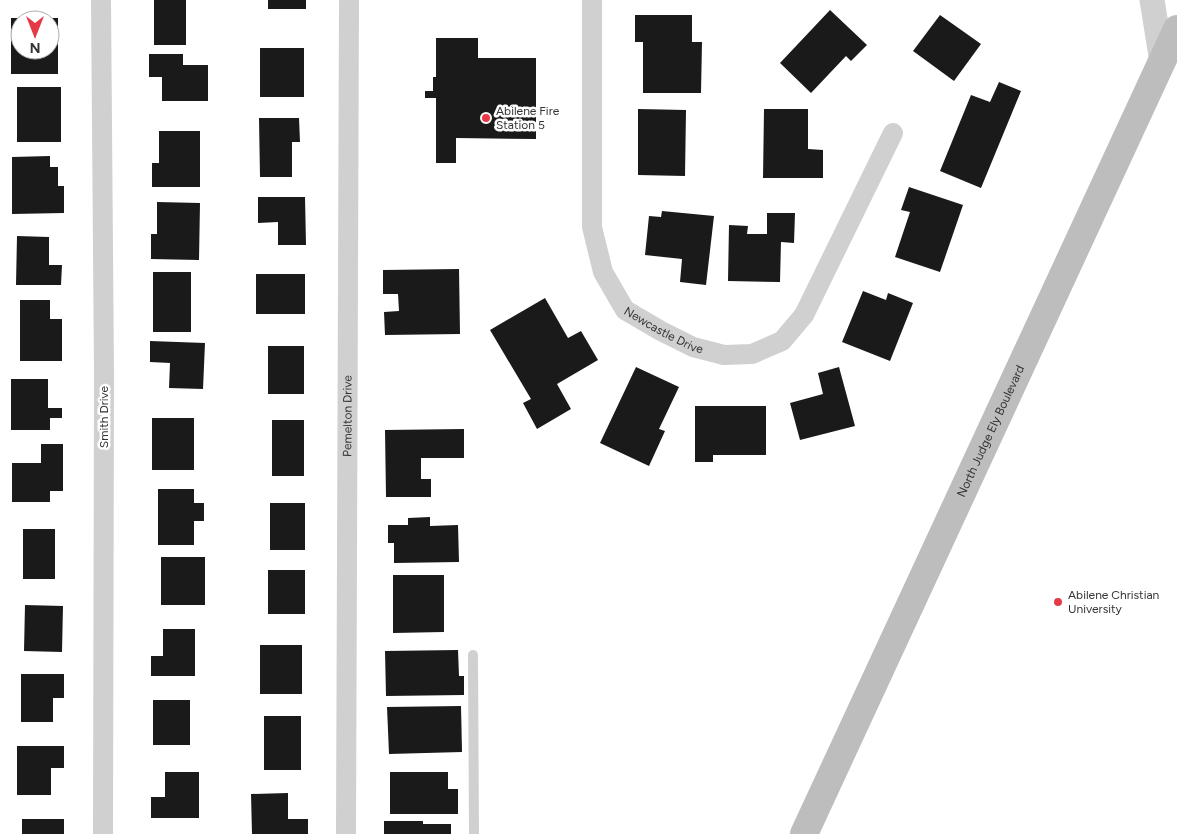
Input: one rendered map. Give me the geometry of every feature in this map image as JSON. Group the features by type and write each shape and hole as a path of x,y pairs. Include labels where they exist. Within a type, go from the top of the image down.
{"main road":[{"name":"North Judge Ely Boulevard","path":"805,833 1177,29"}],"street":[{"name":"Smith Drive","path":"101,0 104,365 103,834"},
{"name":"Pemelton Drive","path":"346,834 349,0"},
{"name":"Newcastle Drive","path":"592,0 592,228 602,272 626,310 693,347 724,355 752,354 782,341 804,315 893,133"},
{"path":"1152,0 1162,62"}],"lane":[{"path":"473,656 474,834"}],"building":[{"path":"154,0 186,0 186,45 154,45"},
{"path":"268,0 306,0 306,9 268,9"},
{"path":"830,10 867,45 851,61 846,56 811,93 780,63"},
{"path":"635,15 692,15 692,42 702,42 701,93 643,93 643,42 635,42"},
{"path":"940,15 981,44 954,81 913,51"},
{"name":"Abilene Fire Station 5","path":"436,38 478,38 478,58 536,58 536,139 456,138 456,163 436,163 436,98 425,98 425,91 433,91 433,77 436,77"},
{"path":"260,48 304,48 304,97 260,97"},
{"path":"149,54 183,54 183,65 208,65 208,101 162,101 162,77 149,77"},
{"path":"11,60 58,60 58,74 11,74"},
{"path":"999,82 1021,91 981,188 940,171 971,95 990,102"},
{"path":"17,87 61,87 61,142 17,142"},
{"path":"638,109 686,110 685,176 638,175"},
{"path":"764,109 808,109 808,149 823,150 823,178 763,178"},
{"path":"259,118 299,118 300,142 292,142 292,177 260,177"},
{"path":"159,131 200,131 200,187 152,187 152,163 159,163"},
{"path":"50,156 50,167 58,167 58,186 64,186 64,213 12,214 12,157"},
{"path":"909,187 963,205 940,272 895,257 910,212 901,210"},
{"path":"258,197 305,197 306,245 278,245 278,222 258,223"},
{"path":"157,202 200,203 199,260 151,259 151,234 157,234"},
{"path":"662,211 714,216 706,285 680,282 682,259 645,255 649,216 661,217"},
{"path":"767,213 795,213 794,243 781,242 780,282 728,281 729,225 748,226 747,234 767,234"},
{"path":"17,236 49,237 49,265 62,265 61,285 16,285"},
{"path":"459,269 460,334 385,335 384,312 399,311 398,294 383,294 383,270"},
{"path":"153,272 191,272 191,332 153,332"},
{"path":"256,274 305,274 305,314 256,314"},
{"path":"863,291 886,300 888,293 913,303 890,361 842,342"},
{"path":"545,298 568,338 581,331 598,360 557,384 571,409 537,429 523,403 531,399 490,330"},
{"path":"20,300 50,300 50,319 62,319 62,361 20,361"},
{"path":"150,341 205,343 203,389 169,388 170,363 150,362"},
{"path":"268,346 304,346 304,394 268,394"},
{"path":"636,367 679,387 659,429 665,431 649,466 600,443"},
{"path":"839,367 855,426 800,440 790,403 823,394 818,373"},
{"path":"11,379 48,379 48,408 62,408 62,418 50,418 50,430 11,430"},
{"path":"695,406 766,406 766,455 713,455 713,462 695,462"},
{"path":"152,418 194,418 194,470 152,470"},
{"path":"272,420 304,420 304,476 272,476"},
{"path":"464,429 464,458 421,458 421,479 431,479 431,497 386,497 385,430"},
{"path":"41,444 63,444 63,491 50,491 50,502 12,502 12,463 41,463"},
{"path":"158,489 194,489 194,503 204,503 204,521 194,521 194,545 158,545"},
{"path":"270,503 305,503 305,550 270,550"},
{"path":"430,517 430,526 458,525 459,562 394,563 394,543 388,543 388,525 408,525 408,518"},
{"path":"23,529 55,529 55,579 23,579"},
{"path":"161,557 205,557 205,605 161,605"},
{"path":"268,570 305,570 305,614 268,614"},
{"path":"393,575 444,575 444,632 393,633"},
{"path":"25,605 63,606 62,652 24,651"},
{"path":"163,629 195,629 195,676 151,676 151,656 163,656"},
{"path":"260,645 302,645 302,694 260,694"},
{"path":"458,650 459,676 464,676 464,695 386,696 385,651"},
{"path":"21,674 64,674 64,698 53,698 53,722 21,722"},
{"path":"153,700 190,700 190,745 153,745"},
{"path":"461,706 462,752 389,754 387,707"},
{"path":"264,716 301,716 301,770 264,770"},
{"path":"17,746 64,746 64,768 51,768 51,795 17,795"},
{"path":"165,772 199,772 199,818 151,818 151,797 165,797"},
{"path":"390,772 448,772 448,789 458,789 458,814 390,814"},
{"path":"288,793 288,819 308,819 308,834 252,834 251,794"},
{"path":"22,819 64,819 64,834 22,834"},
{"path":"384,821 423,821 423,824 451,824 451,834 384,834"}],"place":[{"name":"Abilene Fire Station 5","path":"486,118"},
{"name":"Abilene Christian University","path":"1058,602"}]}
